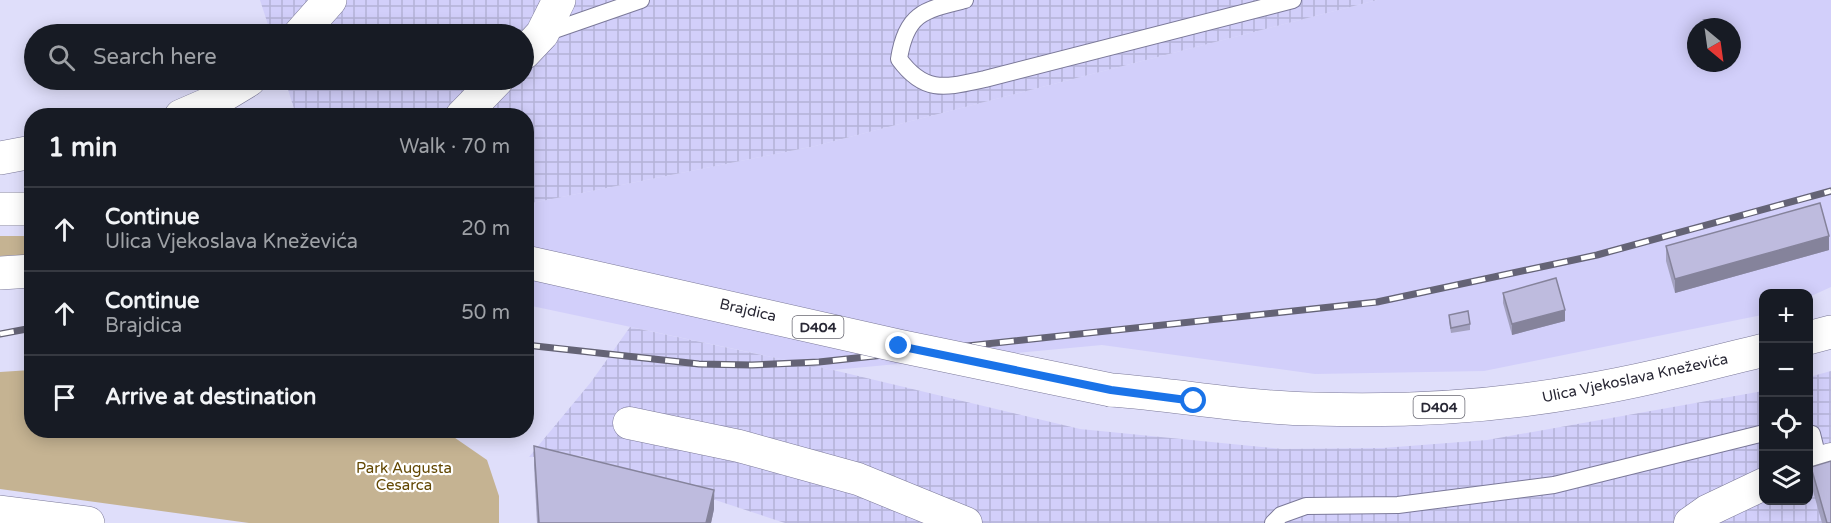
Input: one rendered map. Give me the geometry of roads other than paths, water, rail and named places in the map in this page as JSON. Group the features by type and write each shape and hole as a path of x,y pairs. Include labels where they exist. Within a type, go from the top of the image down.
{"main road":[{"path":"309,24 330,0"},
{"path":"534,42 559,0"},
{"path":"199,108 232,90"},
{"path":"470,108 487,90"},
{"path":"0,158 24,154"},
{"path":"0,209 24,209"},
{"name":"Brajdica","path":"534,264 899,346 1111,390"},
{"path":"0,273 24,272"},
{"path":"1813,337 1831,332"},
{"name":"Ulica Vjekoslava Kneževića","path":"1111,390 1194,401 1300,408 1403,410 1501,403 1581,392 1759,351"},
{"path":"0,512 88,523"}],"street":[{"path":"629,423 739,446 858,479 966,523"},
{"path":"1690,523 1707,510 1759,486"}],"lane":[{"path":"534,44 613,4 641,0"},
{"path":"965,0 927,9 903,34 899,59 910,74 940,88 985,79 1293,0"},
{"path":"1273,523 1281,515 1306,506 1398,505 1554,485 1759,434"},
{"path":"1813,438 1820,462"}],"railway":[{"path":"534,346 699,364 752,365 819,362 1377,302 1597,255 1831,191"},
{"path":"0,334 24,330"}],"park label":[{"name":"Park Augusta Cesarca","path":"404,476"}]}
